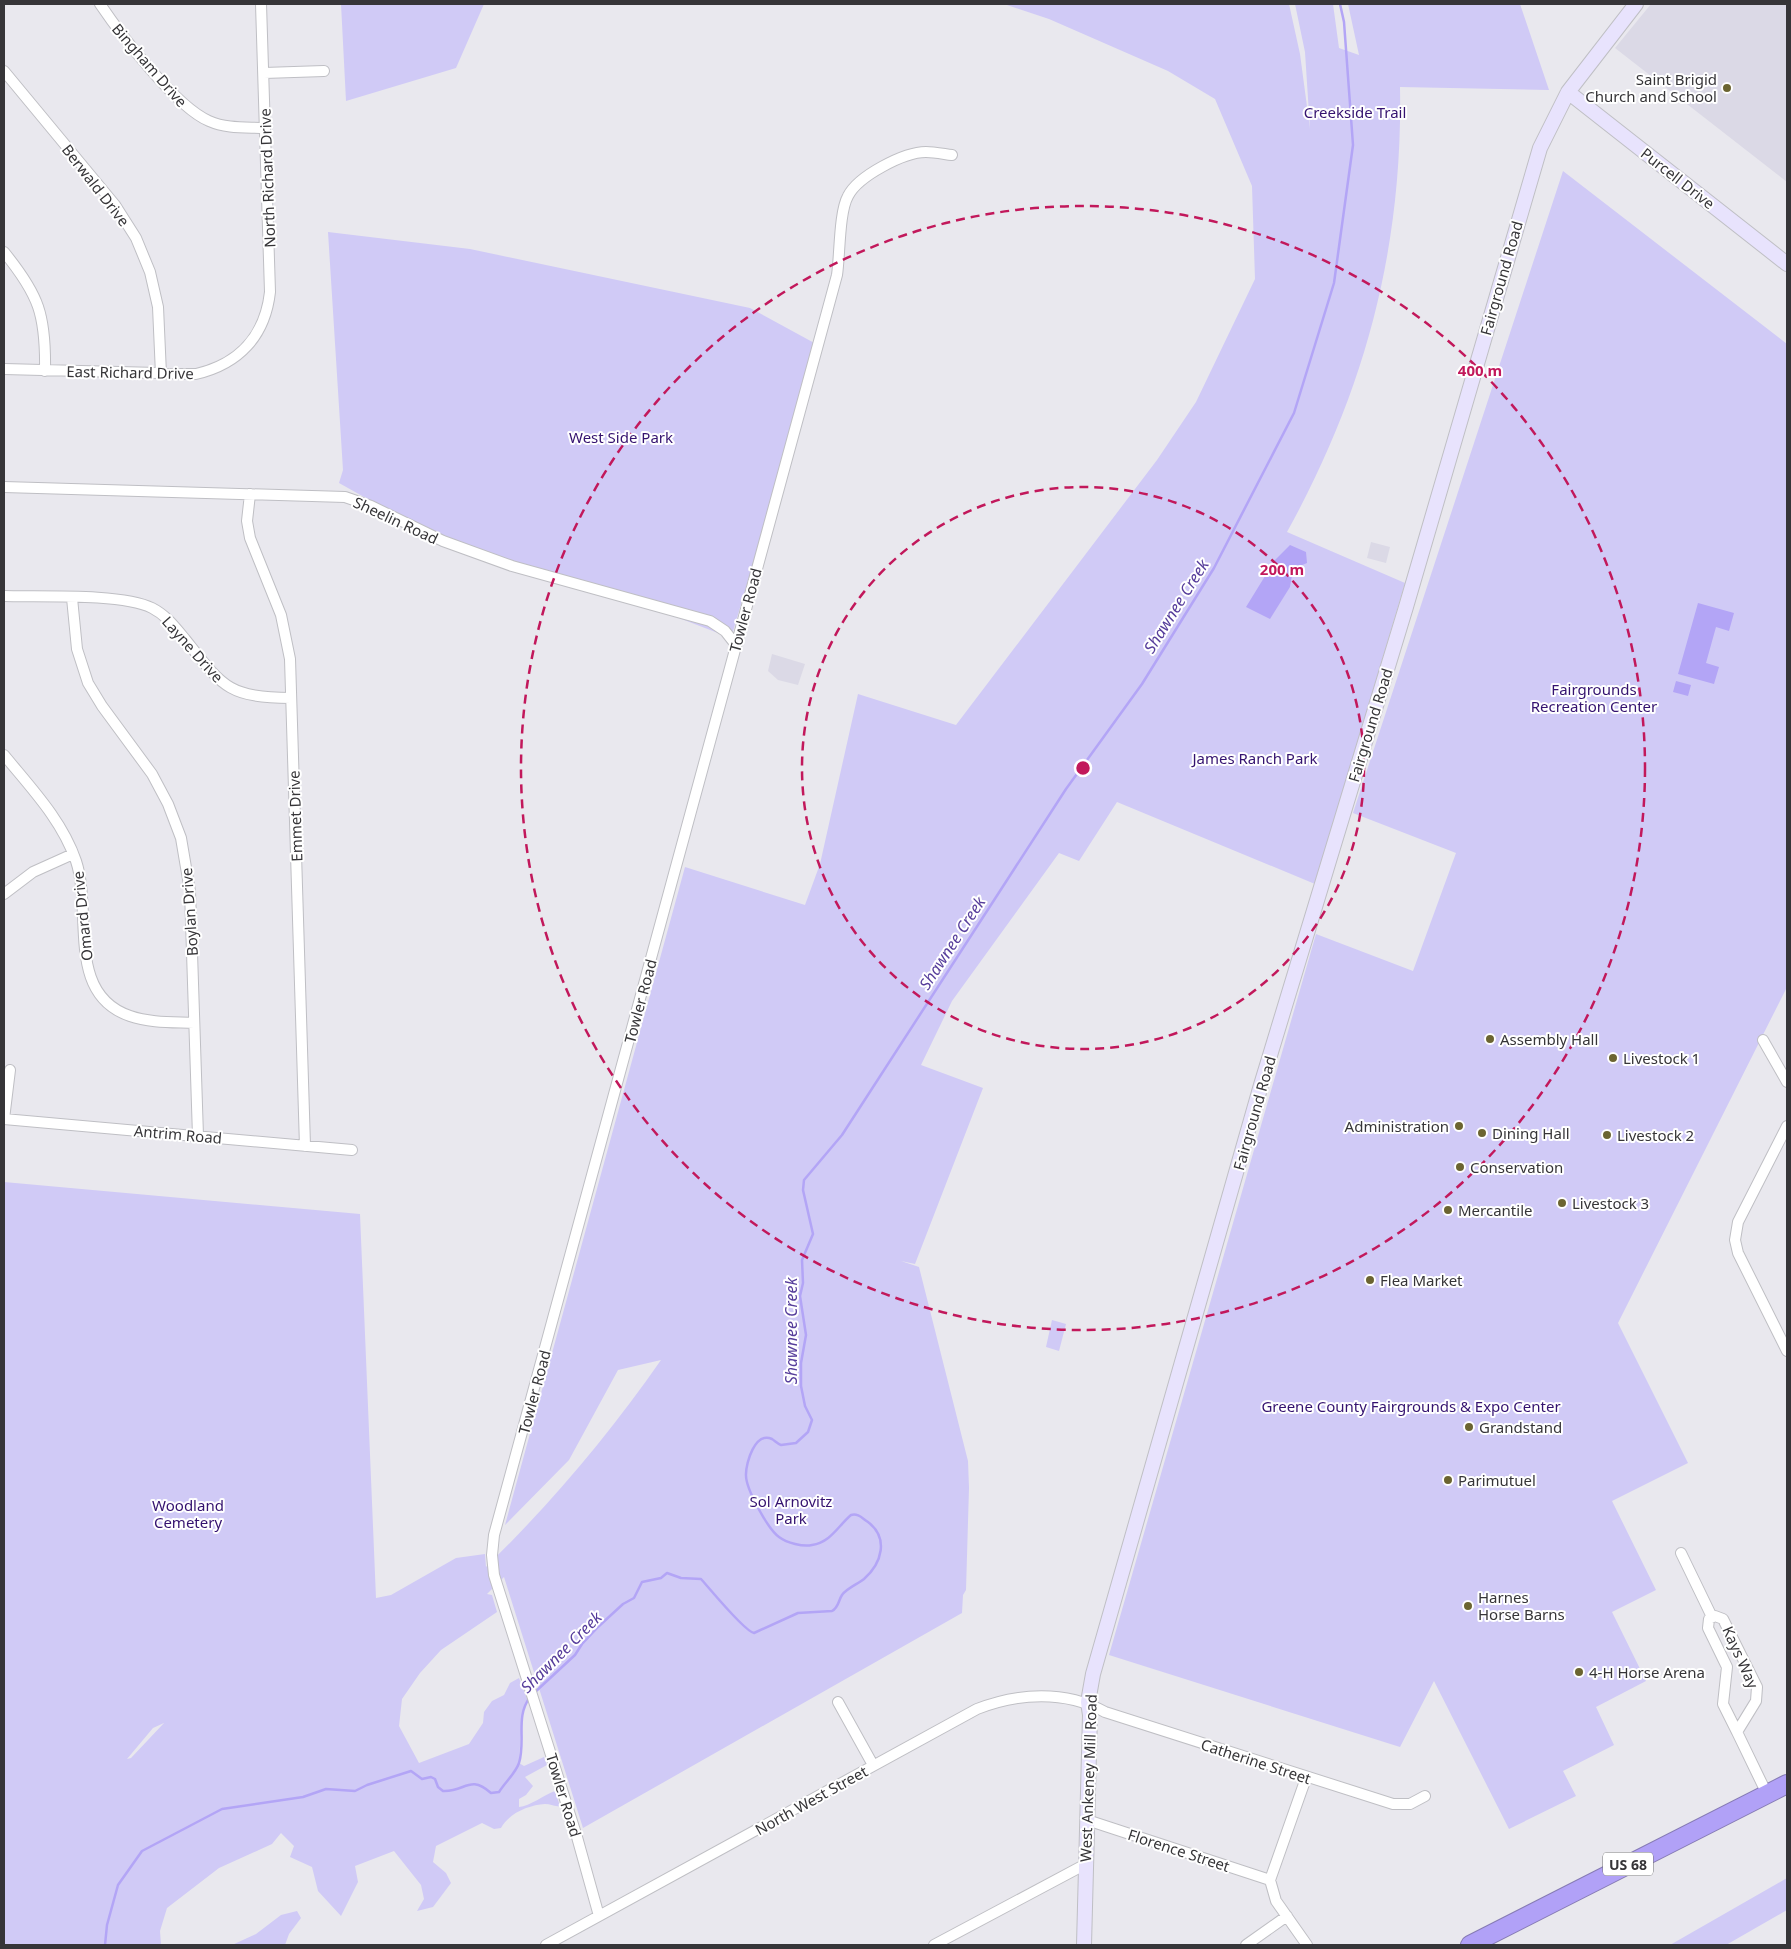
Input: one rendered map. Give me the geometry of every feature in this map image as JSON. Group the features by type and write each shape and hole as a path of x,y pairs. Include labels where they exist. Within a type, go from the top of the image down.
{"highway":[{"name":"US 68","path":"1470,1945 1787,1784"}],"street":[{"name":"Bingham Drive","path":"100,4 186,107 209,121 224,126 265,128"},
{"name":"North Richard Drive","path":"248,346 263,323 270,292 261,4"},
{"name":"Fairground Road","path":"1152,1468 1261,1085 1406,607 1526,190 1546,134 1568,92 1636,4"},
{"name":"Berwald Drive","path":"4,71 115,205 136,238 150,272 158,307 161,374"},
{"path":"264,73 324,71"},
{"name":"Purcell Drive","path":"1568,92 1787,264"},
{"name":"Towler Road","path":"599,1916 577,1838 494,1575 492,1555 494,1535 837,275 842,217 847,196 860,180 886,164 925,152 952,155"},
{"path":"4,252 28,283 38,302 45,331 46,370"},
{"name":"East Richard Drive","path":"4,369 187,375 210,371 236,358 248,346"},
{"name":"Sheelin Road","path":"4,487 332,496 358,500 443,542 512,566 710,621 725,631 736,645"},
{"name":"Emmet Drive","path":"250,494 248,521 250,538 260,567 276,601 285,630 290,659 306,1146"},
{"name":"Layne Drive","path":"4,596 128,601 149,607 173,625 210,671 228,687 254,697 291,698"},
{"name":"Boylan Drive","path":"72,598 77,649 88,683 102,706 152,774 168,804 181,838 190,891 198,1136"},
{"name":"Omard Drive","path":"4,755 57,822 73,854 82,885 87,966 98,993 112,1007 130,1016 194,1023"},
{"path":"4,894 33,872 73,854"},
{"path":"1763,1040 1787,1082"},
{"path":"4,1119 10,1070"},
{"name":"Antrim Road","path":"4,1119 352,1150"},
{"path":"1787,1126 1738,1222 1735,1240 1738,1253 1787,1351"},
{"name":"West Ankeney Mill Road","path":"1084,1945 1090,1715 1088,1702 1093,1674 1152,1468"},
{"name":"Kays Way","path":"1681,1553 1712,1617"},
{"name":"Kays Way","path":"1712,1617 1707,1623 1708,1628 1727,1667 1723,1704 1767,1794"},
{"name":"Kays Way","path":"1712,1617 1723,1619 1757,1687 1756,1701 1737,1732"},
{"name":"North West Street","path":"546,1945 976,1709 992,1703 1025,1696 1042,1696 1088,1702"},
{"path":"838,1702 873,1765"},
{"name":"Catherine Street","path":"1088,1702 1105,1712 1306,1778 1394,1804 1410,1804 1425,1796"},
{"path":"1306,1778 1270,1880 1273,1896 1307,1945"},
{"name":"Florence Street","path":"1087,1820 1270,1880"},
{"path":"934,1945 1086,1864"},
{"path":"1246,1945 1287,1916"}],"shaded area":[{"name":"Saint Brigid Church and School","path":"1651,4 1787,4 1787,182 1615,48"},
{"path":"1371,542 1390,547 1386,563 1367,558"},
{"path":"1290,545 1306,552 1307,563 1293,569 1290,587 1270,619 1246,607 1275,560"},
{"path":"1698,603 1734,613 1729,631 1716,627 1706,663 1719,667 1714,684 1678,674"},
{"path":"772,654 805,664 798,685 778,680 768,671"},
{"path":"1676,681 1691,685 1688,696 1673,692"}],"green space":[{"path":"341,4 484,4 456,68 346,101"},
{"path":"1004,4 1289,4 1300,54 1310,129 1305,52 1295,4 1333,4 1339,48 1359,55 1348,4 1520,4 1549,90 1400,87 1399,147 1395,205 1374,317 1358,372 1338,426 1287,532 1405,583 1315,884 1117,802 1079,861 1059,853 952,1001 921,1065 983,1088 915,1264 901,1261 919,1267 968,1461 966,1590 963,1595 962,1613 583,1828 504,1577 487,1594 492,1595 497,1612 441,1650 420,1673 402,1699 399,1726 419,1763 469,1744 483,1723 484,1712 492,1701 504,1695 510,1683 519,1678 528,1701 522,1713 519,1763 524,1766 544,1757 547,1765 525,1777 533,1786 526,1795 519,1799 519,1807 528,1805 555,1791 560,1806 545,1804 532,1806 514,1814 501,1828 494,1829 482,1823 436,1846 433,1862 446,1873 451,1883 433,1907 417,1911 424,1899 421,1885 394,1851 355,1866 358,1882 341,1916 318,1891 312,1867 290,1857 294,1846 281,1833 272,1844 219,1868 167,1908 160,1931 161,1945 4,1945 4,1182 360,1214 376,1598 391,1595 456,1558 485,1554 486,1567 556,1493 600,1442 661,1360 618,1370 569,1460 505,1525 685,867 805,905 820,864 858,694 956,725 1157,460 1196,402 1255,279 1252,186 1215,99 1168,71 1049,19","holes":["164,1723 131,1758 127,1759 153,1728"]},
{"name":"Greene County Fairgrounds & Expo Center","path":"1563,171 1787,344 1787,987 1618,1323 1688,1463 1612,1501 1656,1590 1612,1612 1646,1681 1596,1707 1614,1745 1563,1771 1576,1796 1509,1829 1434,1681 1400,1747 1109,1655 1316,934 1413,971 1456,853 1353,813"},
{"name":"West Side Park","path":"328,232 470,249 750,308 818,345 731,638 619,595 443,541 339,483 343,470"},
{"path":"1052,1320 1066,1324 1059,1351 1046,1347"},
{"path":"1787,1878 1787,1910 1726,1945 1670,1945"},
{"path":"297,1911 301,1918 289,1934 285,1945 232,1945 256,1934 281,1915"}],"waterway":[{"name":"Shawnee Creek","path":"534,1693 575,1655 582,1644 598,1627 623,1604 634,1598 642,1582 661,1578 667,1573 681,1578 701,1579 743,1626 754,1633 798,1613 832,1611 836,1608 844,1593 870,1573 879,1558 881,1550 879,1535 875,1528 856,1515 851,1515 829,1537 819,1543 800,1545 782,1539 774,1533 758,1508 747,1480 748,1463 756,1444 766,1438 772,1439 781,1445 796,1443 808,1432 812,1420 805,1406 801,1386 801,1363 806,1335 800,1296 803,1283 802,1260 813,1234 803,1190 804,1180 842,1135 1066,789 1142,684 1214,568 1294,413 1334,283 1353,145 1344,22 1340,4"},
{"name":"Shawnee Creek","path":"105,1945 107,1925 118,1885 142,1851 222,1809 303,1797 326,1789 355,1791 367,1785 411,1771 422,1779 431,1777 435,1779 438,1787 443,1791 451,1791 472,1784 484,1788 491,1793 499,1792 519,1763 522,1746 523,1713 530,1697"}],"place":[{"name":"Saint Brigid Church and School","path":"1727,88"},
{"name":"Assembly Hall","path":"1490,1039"},
{"name":"Livestock 1","path":"1613,1058"},
{"name":"Administration","path":"1459,1126"},
{"name":"Dining Hall","path":"1482,1133"},
{"name":"Livestock 2","path":"1607,1135"},
{"name":"Conservation","path":"1460,1167"},
{"name":"Livestock 3","path":"1562,1203"},
{"name":"Mercantile","path":"1448,1210"},
{"name":"Flea Market","path":"1370,1280"},
{"name":"Grandstand","path":"1469,1427"},
{"name":"Parimutuel","path":"1448,1480"},
{"name":"Harnes Horse Barns","path":"1468,1606"},
{"name":"4-H Horse Arena","path":"1579,1672"}],"park label":[{"name":"Creekside Trail","path":"1355,112"},
{"name":"Fairgrounds Recreation Center","path":"1594,698"},
{"name":"James Ranch Park","path":"1255,758"},
{"name":"Sol Arnovitz Park","path":"791,1510"},
{"name":"Woodland Cemetery","path":"188,1514"}]}
